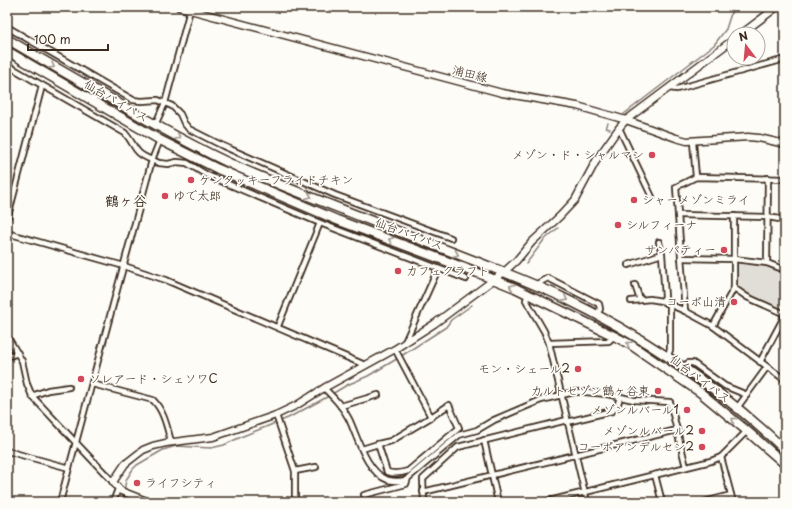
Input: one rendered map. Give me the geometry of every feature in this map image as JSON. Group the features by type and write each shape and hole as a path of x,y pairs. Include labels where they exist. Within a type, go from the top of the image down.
{"highway":[{"name":"仙台バイパス","path":"7,39 155,125 239,167 355,215 504,272 535,285 597,315 632,335 682,367 737,408 785,450"},
{"name":"仙台バイパス","path":"7,52 160,140 218,169 356,227 528,294 631,345 684,381 747,431 785,464"}],"street":[{"name":"浦田線","path":"179,7 453,81 512,95 577,106 626,120 676,138 693,142 748,137 785,144"},
{"path":"752,26 777,7"},
{"path":"155,125 165,103 190,10"},
{"path":"7,27 133,100 141,102 158,100 176,109 189,129 223,146 335,195 451,238"},
{"path":"113,482 124,464 143,450 153,446 171,442 213,437 277,419 324,388 395,349 434,324 504,272 516,261 532,242 560,216 575,200 597,159 618,128 626,120 726,45"},
{"path":"669,88 677,89 785,59"},
{"path":"7,65 125,133 130,138 137,152 142,156 159,163 186,163 207,175 320,223 466,279"},
{"path":"7,220 42,86"},
{"path":"618,128 652,197"},
{"path":"60,502 152,160 160,140"},
{"path":"693,142 696,177"},
{"path":"685,311 676,187 696,177 785,179"},
{"path":"767,263 768,178"},
{"path":"678,215 734,216 785,220"},
{"path":"713,326 734,288 734,216"},
{"path":"278,326 320,223"},
{"path":"352,236 356,227"},
{"path":"7,232 124,266 166,280 278,326 366,365"},
{"path":"659,242 662,254 665,297 662,301"},
{"path":"632,265 662,254"},
{"path":"681,258 734,259 767,263 785,270"},
{"path":"404,343 438,269"},
{"path":"535,285 548,278 599,304 600,308 597,315"},
{"path":"636,285 640,300"},
{"path":"734,288 747,297 785,315 760,362"},
{"path":"528,294 526,300 549,342 587,502"},
{"path":"631,301 650,299 662,301 685,311 713,326 785,380"},
{"path":"667,357 670,350 670,304"},
{"path":"7,336 22,361 27,384 32,396 122,491 133,499 149,502"},
{"path":"549,342 609,341 614,336"},
{"path":"395,349 431,417"},
{"path":"7,358 18,353"},
{"path":"682,367 688,363 693,363 725,386 747,395"},
{"path":"737,408 767,367"},
{"path":"92,384 153,400 163,414 171,442"},
{"path":"32,396 48,390 69,387"},
{"path":"324,388 341,406 375,472 388,480 406,480"},
{"path":"364,495 406,484 406,480 459,435 477,430 494,420 541,400 574,392 607,394 634,400 670,402 686,467"},
{"path":"341,406 366,395 378,395"},
{"path":"424,502 423,479 458,447 612,411 617,407 620,397"},
{"path":"362,449 378,444 391,441 449,406 459,428 408,471 403,473 387,472 378,444"},
{"path":"277,419 295,471 295,502"},
{"path":"423,492 677,430"},
{"path":"545,502 711,461 721,457 747,431"},
{"path":"484,440 498,502"},
{"path":"7,451 69,468"},
{"path":"721,457 733,502"},
{"path":"295,471 316,467"},
{"path":"655,475 662,502"},
{"path":"113,502 122,491"},
{"path":"704,502 731,495"}],"shaded area":[{"path":"737,262 764,265 785,273 784,311 736,287 735,264"}],"waterway":[{"path":"624,114 714,45 726,29 733,7"},
{"path":"608,123 606,128 610,129"},
{"path":"526,264 544,240 558,228"},
{"path":"332,394 347,385 368,376 395,360 446,327 451,320 472,305"},
{"path":"124,491 126,480 133,469 137,465 163,450 176,446 211,448 224,445 288,418 329,396"},
{"path":"121,502 124,495"}],"place":[{"name":"メゾン・ド・シャルマン","path":"652,155"},
{"name":"ケンタッキーフライドチキン","path":"191,180"},
{"name":"ゆで太郎","path":"165,196"},
{"name":"シャーメゾンミライ","path":"634,200"},
{"name":"シルフィーナ","path":"618,225"},
{"name":"サンパティー","path":"724,250"},
{"name":"カフェクラフト","path":"398,271"},
{"name":"コーポ山清","path":"734,302"},
{"name":"モン・シェール2","path":"578,369"},
{"name":"ソレアード・シェソワC","path":"81,379"},
{"name":"カルトセゾン鶴ヶ谷東","path":"658,391"},
{"name":"メゾンルバール1","path":"687,410"},
{"name":"メゾンルバール2","path":"702,431"},
{"name":"コーポアンデルセン2","path":"702,447"},
{"name":"ライフシティ","path":"137,483"}],"district":[{"name":"鶴ヶ谷","path":"126,201"}]}
